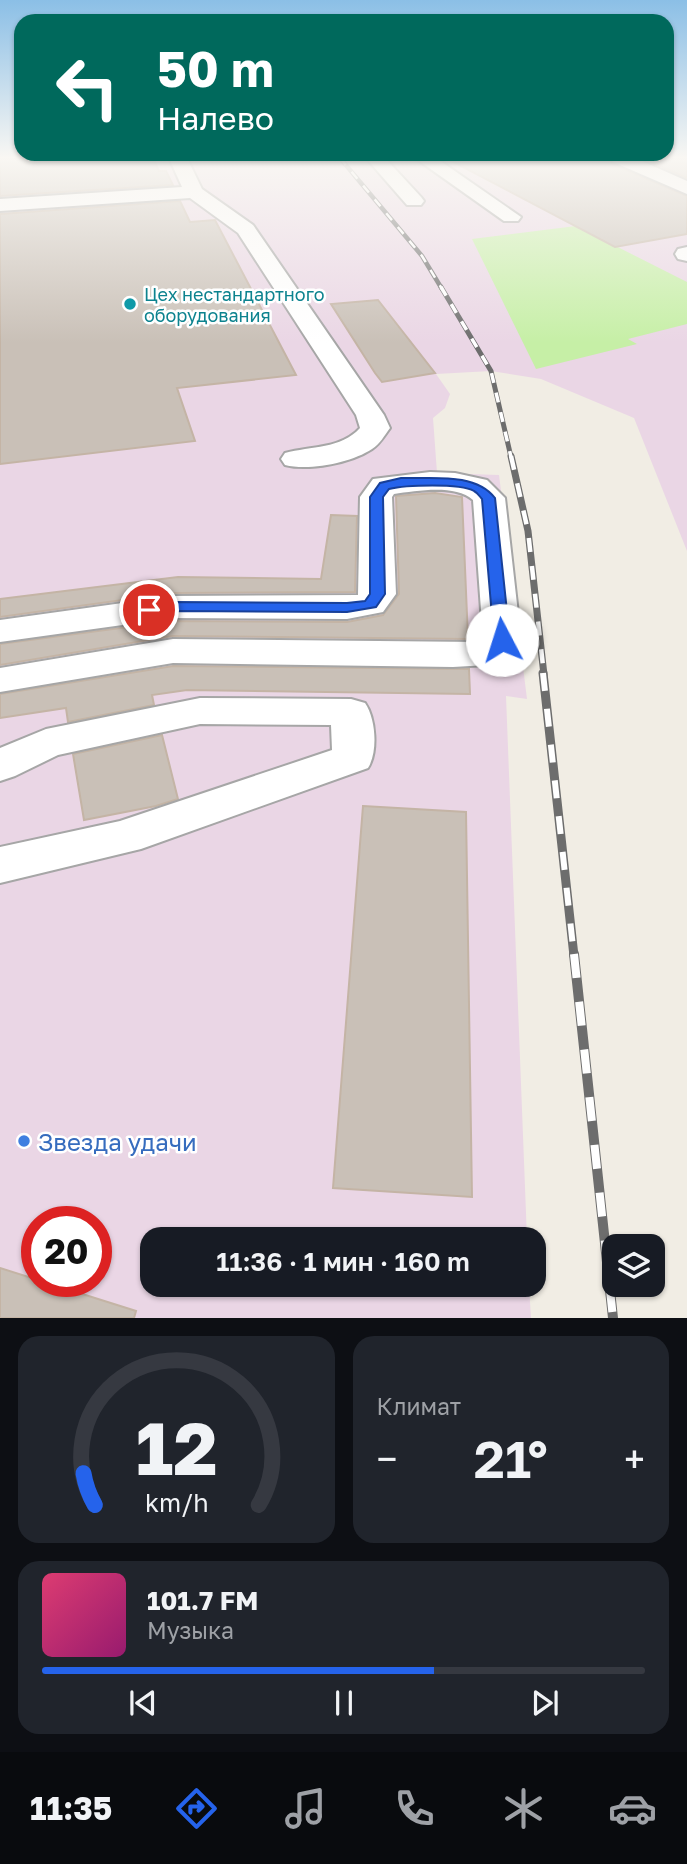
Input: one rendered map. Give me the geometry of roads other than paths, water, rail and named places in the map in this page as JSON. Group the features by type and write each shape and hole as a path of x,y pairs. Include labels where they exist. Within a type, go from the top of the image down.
{"lane":[{"path":"232,220 246,229 370,415 375,428 370,439 355,446 296,459"},
{"path":"0,631 173,607 347,608 370,604 378,594 376,497 384,486 401,482 460,484 479,488 489,498 502,640 487,653 453,655 173,651 0,680"},
{"path":"0,766 46,743 200,711 351,712 354,758 125,837 0,865"}],"railway":[{"path":"391,220 422,256 442,289"},
{"path":"441,287 491,371 511,457"},
{"path":"511,456 528,531 544,675"},
{"path":"543,673 574,956"},
{"path":"574,954 613,1318"}],"place":[{"name":"Цех нестандартного оборудования","path":"130,304"},
{"name":"Звезда удачи","path":"24,1141"}]}
